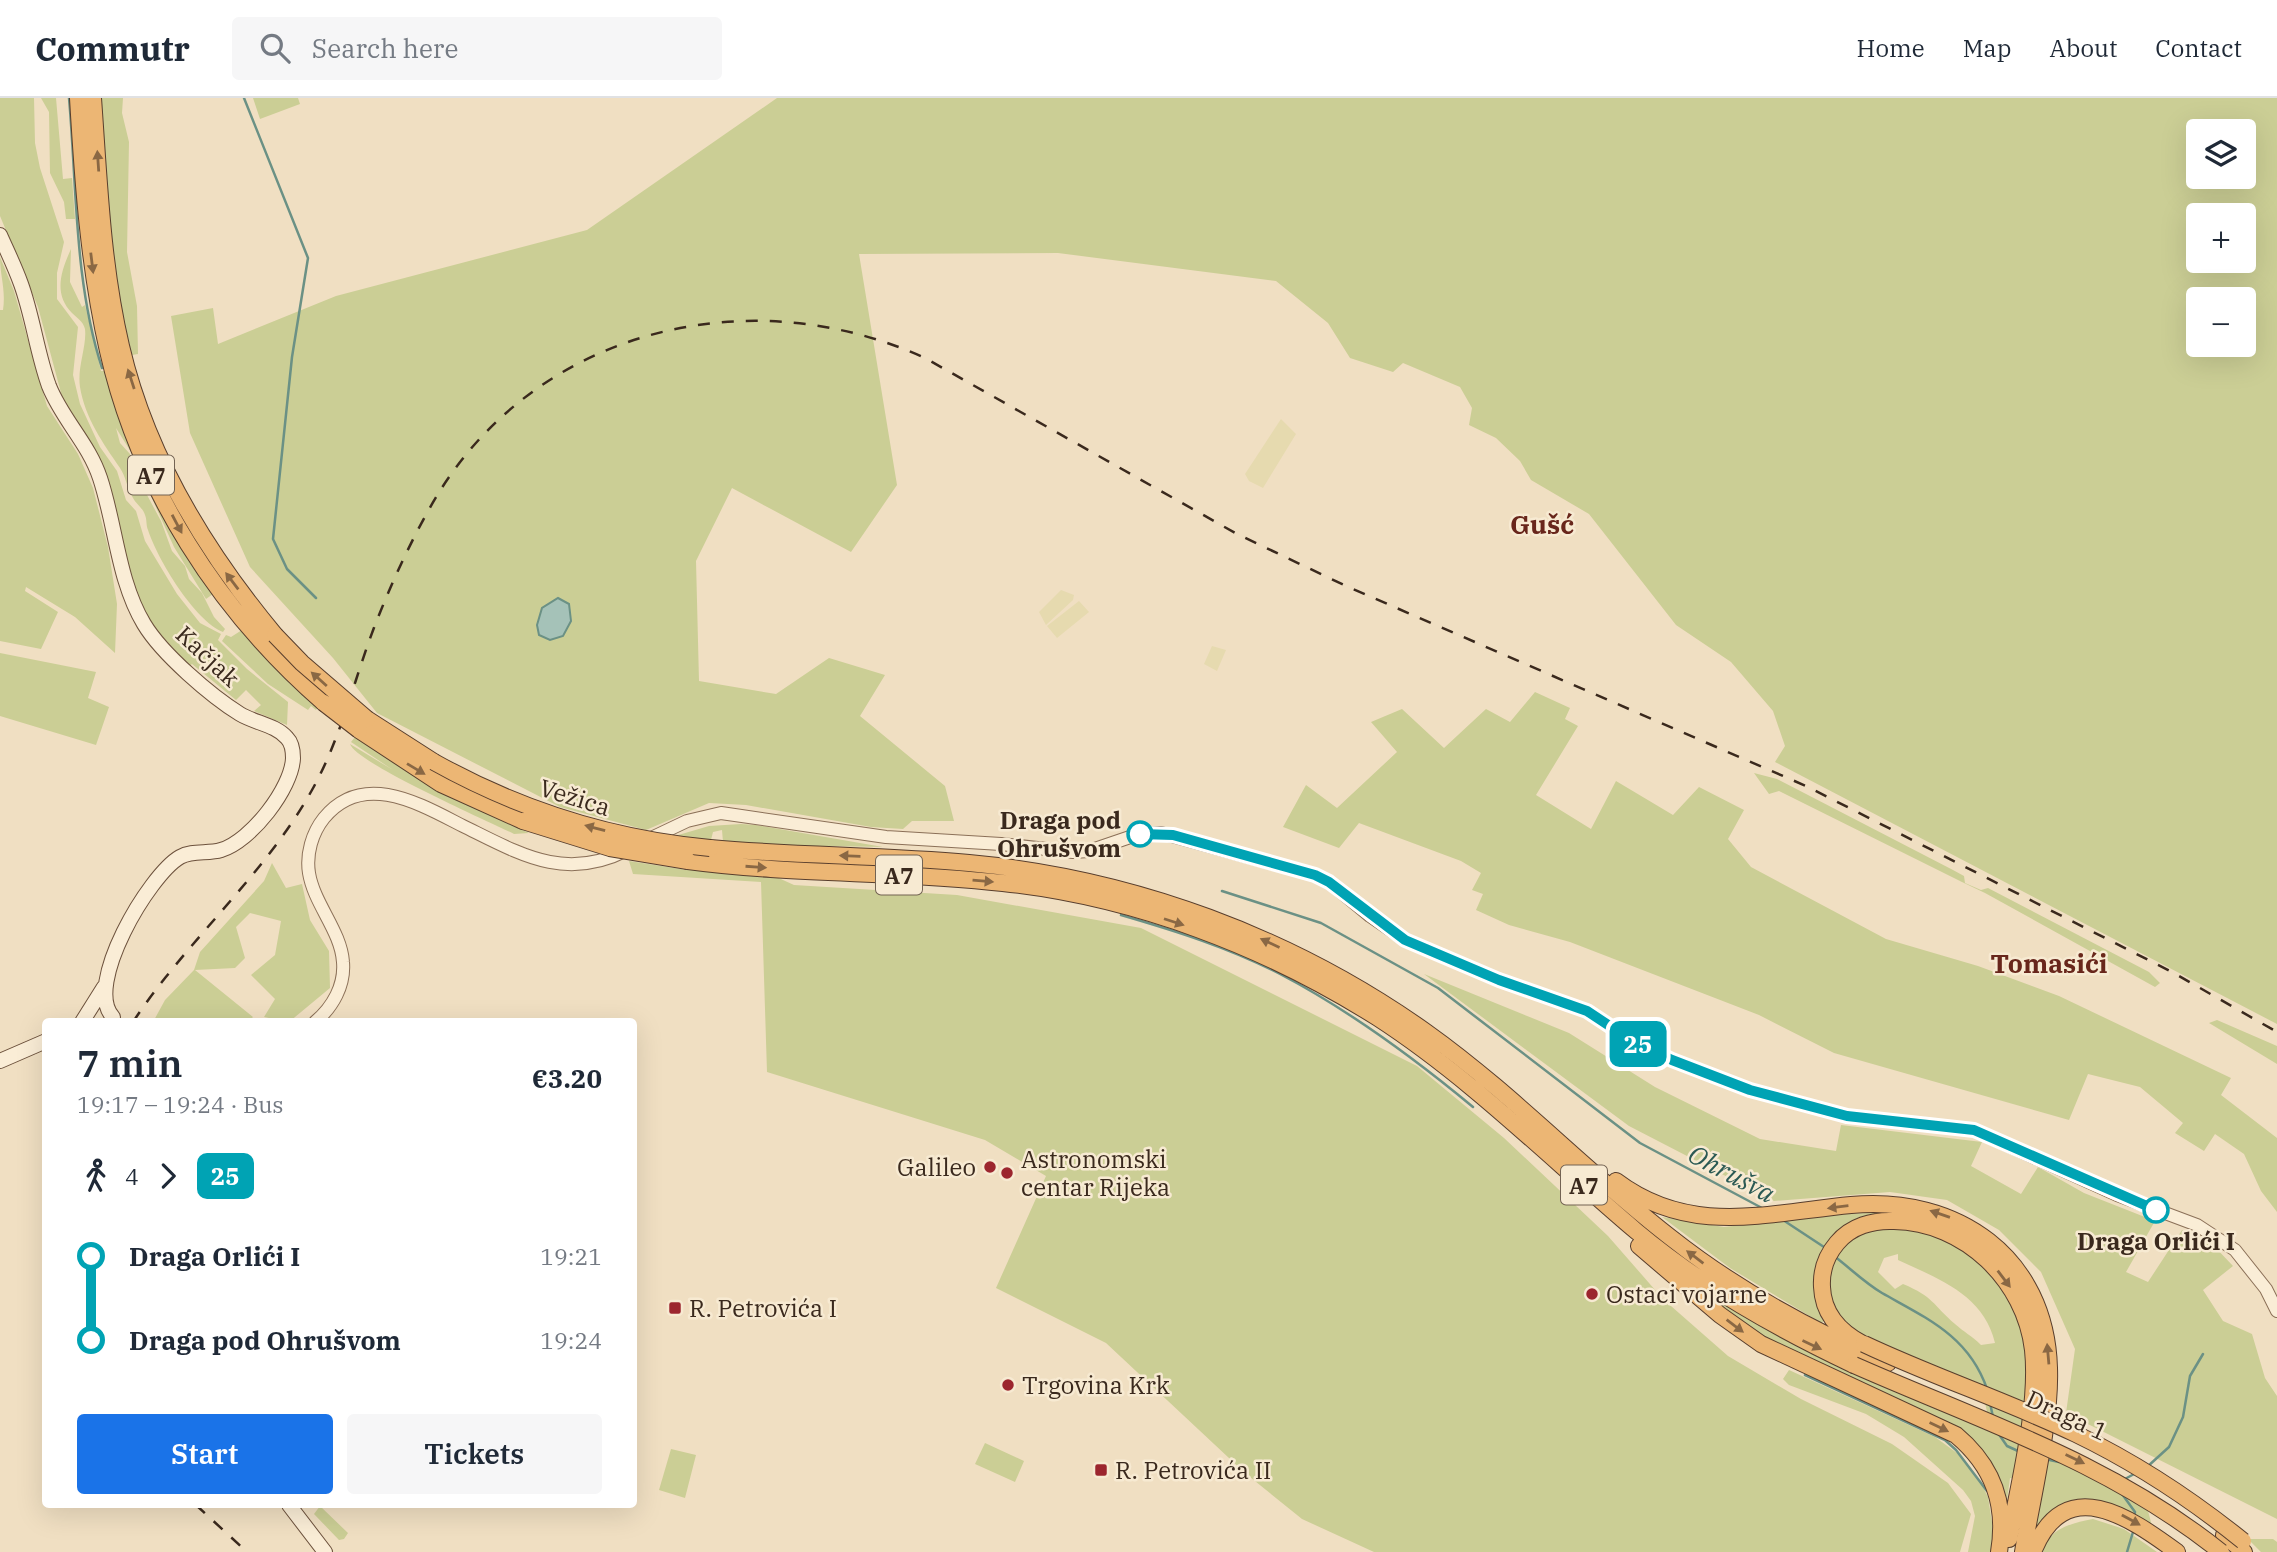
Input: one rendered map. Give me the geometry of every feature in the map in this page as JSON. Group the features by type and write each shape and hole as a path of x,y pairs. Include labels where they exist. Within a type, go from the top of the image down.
{"highway":[{"name":"A7","path":"78,98 85,208 108,351 123,402 153,479 180,532 250,631 288,672 324,703 363,725 441,784 523,821 610,848 688,861 964,879 1045,889 1109,902 1202,931 1328,980 1445,1065 1638,1232 1688,1271 1757,1316 1860,1354"},
{"name":"A7","path":"93,98 104,239 113,302 122,349 145,422 181,500 226,574 275,635 363,725"},
{"name":"Vežica","path":"363,725 496,794 566,820 643,839 710,848 972,863 1055,876 1112,888 1198,913 1267,941 1328,980"},
{"path":"1328,980 1369,986 1437,1031 1507,1086 1608,1175 1640,1198 1681,1213 1724,1218 1852,1205 1905,1213 1971,1246 2001,1274 2022,1309 2029,1329 2040,1398 2028,1479 2023,1552"},
{"path":"1328,980 1345,1006 1471,1095 1656,1261 1743,1332 1778,1354 1917,1416 1963,1441 1980,1458 1998,1493 2002,1518 1999,1552"},
{"path":"1905,1213 1860,1226 1835,1245 1825,1261 1822,1280 1830,1315 1860,1354 2053,1424 2113,1453 2173,1488 2245,1548"},
{"name":"Draga 1","path":"1860,1354 2083,1462 2152,1502 2221,1552"},
{"path":"2007,1552 2028,1479"},
{"path":"2033,1552 2049,1524 2061,1515 2078,1509 2102,1508 2119,1514 2177,1552"}],"main road":[{"name":"Kačjak","path":"0,235 21,284 50,387 99,474 130,596 146,628 205,689 244,716 277,730 287,738 293,748 287,782 272,806 252,828 223,849 189,854 167,868 127,925 117,946 105,986"},
{"path":"105,986 106,1003 117,1018"},
{"path":"85,1018 105,986"},
{"path":"0,1060 42,1043"},
{"path":"291,1508 325,1552"}],"street":[{"path":"320,1018 340,986 343,961 309,875 310,844 320,823 337,805 367,794 391,794 414,802 525,856 570,866 610,859 680,823 721,813 909,839 1001,844 1073,852 1089,851 1136,835 1161,833 1315,875 1329,882 1405,940 1499,980 1587,1011 1634,1042 1672,1060 1750,1090 1877,1122 1974,1130 2117,1195 2197,1225 2235,1250 2266,1289 2277,1311"}],"shaded area":[{"path":"1281,419 1296,434 1263,488 1249,481 1245,474"},
{"path":"1061,590 1074,595 1073,600 1046,625 1039,612"},
{"path":"1079,601 1089,612 1057,638 1047,626"},
{"path":"1212,646 1226,650 1217,671 1204,664"}],"green space":[{"path":"0,98 34,98 35,143 40,168 64,242 57,273 57,299 78,327 73,375 80,404 100,447 117,471 126,500 136,511 145,541 177,594 200,623 221,634 218,640 247,669 288,702 287,725 254,711 261,705 246,690 236,700 192,664 189,666 150,623 137,600 105,471 91,442 64,404 38,307 0,216"},
{"path":"41,98 56,98 63,179 72,178 75,219 66,219 64,202 50,173 49,112"},
{"path":"100,98 123,98 122,113 129,142 127,252 137,306 138,354 132,355 117,293 109,235"},
{"path":"253,98 298,98 300,104 260,119"},
{"path":"777,98 2277,98 2277,1024 1775,762 1785,746 1773,711 1731,662 1676,625 1589,514 1531,480 1520,461 1496,438 1469,425 1472,408 1460,387 1403,363 1393,372 1350,358 1328,323 1276,281 1058,253 859,254 897,485 851,552 732,488 696,561 699,681 776,694 829,658 885,675 860,716 945,786 954,821 912,821 903,829 871,827 746,805 709,803 646,830 560,807 377,713 333,658 250,567 190,433 171,316 213,308 218,344 336,296 587,230"},
{"path":"71,249 70,282 82,307 85,305 101,371 105,371 125,430 164,515 213,594 206,599 174,547 131,452 116,428 120,443 130,454 132,467 161,521 172,551 185,566 189,579 202,593 214,617 225,629 223,632 200,615 168,572 153,543 144,513 133,498 122,471 86,409 79,379 85,329 66,306 61,290 62,274"},
{"path":"0,257 14,291 47,406 78,454 93,488 108,547 117,604 115,653 75,617 26,587 25,591 58,612 41,649 0,641 0,310 3,310 4,296"},
{"path":"242,630 287,679 318,707 316,710 311,706 308,710 268,684 222,641 226,635 231,637"},
{"path":"0,653 96,672 88,698 109,707 96,745 0,716"},
{"path":"1535,692 1570,708 1565,719 1578,726 1536,795 1591,829 1616,781 1673,815 1699,787 1744,810 1728,839 1751,867 1886,939 1978,966 2059,996 2231,1078 2221,1095 2277,1138 2277,1212 2261,1191 2244,1154 2215,1134 2204,1151 2175,1133 2183,1123 2140,1087 2088,1074 2069,1120 1834,1053 1759,1015 1570,942 1509,925 1476,910 1483,894 1472,890 1481,873 1461,861 1359,823 1339,848 1283,827 1306,785 1337,808 1397,752 1371,722 1402,709 1444,748 1486,709 1510,722"},
{"path":"355,737 435,789 529,833 514,834 374,764 350,744 393,770 351,742"},
{"path":"1754,773 1777,779 1953,870 1964,876 1965,883 1981,890 1988,888 2149,972 2160,983 2155,987 1985,893 1779,791 1769,794"},
{"path":"741,824 883,847 824,848 723,842 722,830 713,832 711,840 675,836 709,826"},
{"path":"629,861 687,870 688,866 772,875 794,885 957,895 1141,928 1417,1066 1504,1138 1608,1236 1663,1299 1728,1356 1801,1399 1892,1444 1948,1483 1971,1514 1960,1552 1374,1552 1302,1519 1245,1473 1106,1343 996,1288 1046,1176 985,1140 767,1072 761,882 633,874"},
{"path":"272,863 286,888 302,884 310,920 329,951 330,988 294,1018 264,1017 275,999 251,975 275,955 281,921 250,913 236,927 245,958 235,968 195,970 253,1017 155,1018 165,1000 194,970 200,952 264,881"},
{"path":"1424,974 1569,1033 1655,1087 1760,1139 1836,1151 1841,1125 1982,1142 1971,1166 2021,1194 2038,1167 2084,1193 2155,1221 2126,1272 2148,1282 2182,1230 2214,1246 2233,1266 2203,1290 2223,1321 2252,1334 2265,1378 2277,1396 2277,1519 2066,1413 2075,1349 2041,1272 1999,1230 1947,1200 1890,1192 1774,1201 1629,1126"},
{"path":"2217,1020 2277,1046 2277,1064 2209,1023"},
{"path":"1894,1212 1952,1244 1996,1279 2011,1300 2021,1326 2026,1357 2025,1395 2055,1399 2047,1454 2147,1507 2152,1526 2121,1507 2104,1502 2034,1535 2042,1483 2010,1478 2006,1508 1977,1449 1769,1342 1698,1289 1700,1287 1837,1364 1836,1366 1991,1431 1982,1388 1854,1332 1836,1313 1821,1323 1730,1268 1662,1217 1724,1227 1844,1214","holes":["1898,1254 1898,1260 1944,1282 1970,1301 1981,1312 1995,1343 1981,1345 1927,1297 1913,1289 1903,1284 1895,1289 1878,1272 1884,1258"]},
{"path":"1789,1370 1935,1437 1957,1453 1980,1481 1988,1497 1993,1529 1991,1552 1968,1552 1975,1516 1971,1501 1963,1490 1904,1437 1866,1414 1789,1385 1783,1379"},
{"path":"985,1443 1024,1461 1015,1482 975,1464"},
{"path":"671,1449 696,1455 685,1498 659,1490"},
{"path":"318,1508 322,1508 348,1533 344,1539 339,1540 314,1514"},
{"path":"2093,1519 2124,1529 2157,1552 2043,1552 2050,1537 2062,1528"},
{"path":"2248,1539 2273,1539 2277,1542 2277,1552 2261,1552"}],"water":[{"path":"558,598 569,604 571,621 563,636 550,640 539,635 537,625 542,608"}],"waterway":[{"path":"69,98 81,268 102,368"},
{"path":"244,98 308,258 292,357 273,539 287,569 316,598"},
{"name":"Ohrušva","path":"1222,891 1321,923 1438,988 1640,1143 1762,1208"},
{"path":"1121,915 1242,956 1306,988 1380,1036 1473,1107"},
{"name":"Ohrušva","path":"1783,1220 1827,1249"},
{"name":"Ohrušva","path":"1834,1256 1876,1289 1944,1330 1969,1355 1987,1389"},
{"path":"2147,1467 2169,1447 2183,1417 2190,1376 2203,1354"},
{"path":"1805,1375 1945,1440 1956,1450 1987,1491"},
{"name":"Ohrušva","path":"1990,1403 1993,1417"},
{"name":"Ohrušva","path":"1998,1433 2007,1446 2018,1451"},
{"name":"Ohrušva","path":"2045,1459 2059,1462"},
{"path":"2123,1480 2136,1473"},
{"name":"Ohrušva","path":"2122,1494 2135,1512 2134,1518"},
{"name":"Ohrušva","path":"2127,1552 2133,1532"}],"railway":[{"path":"136,1018 177,963 249,880 293,821 312,790 331,750 375,625 399,568 427,513 469,451 520,401 579,363 644,337 713,323 784,322 855,333 925,358 1237,534 1346,586 1806,786 2172,972 2277,1032"},
{"path":"199,1508 247,1552"}],"bus line":[{"name":"25","path":"1140,834 1173,835 1315,875 1329,882 1370,916 1405,940 1499,980 1587,1011 1650,1051 1725,1081 1860,1119 1974,1130 2156,1210"}],"place":[{"name":"Draga pod Ohrušvom","path":"1140,834"},
{"name":"Galileo","path":"990,1167"},
{"name":"Astronomski centar Rijeka","path":"1007,1173"},
{"name":"Draga Orlići I","path":"2156,1210"},
{"name":"Ostaci vojarne","path":"1592,1294"},
{"name":"R. Petrovića I","path":"675,1308"},
{"name":"Trgovina Krk","path":"1008,1385"},
{"name":"R. Petrovića II","path":"1101,1470"}],"district":[{"name":"Gušć","path":"1542,524"},
{"name":"Tomasići","path":"2049,963"}]}
